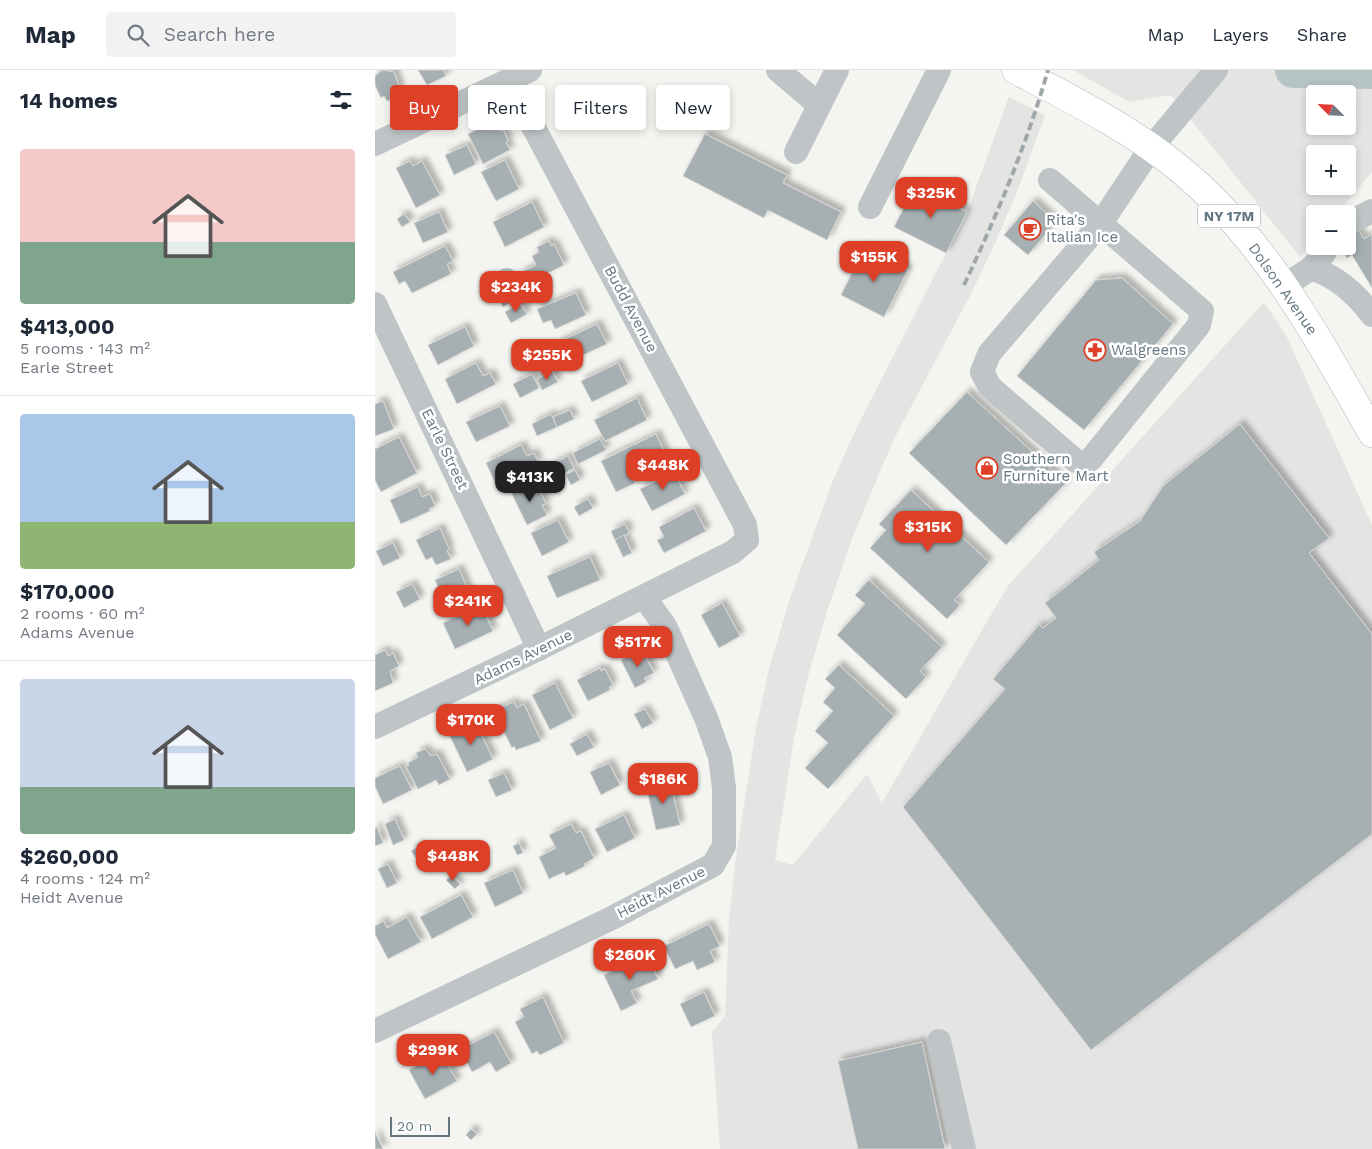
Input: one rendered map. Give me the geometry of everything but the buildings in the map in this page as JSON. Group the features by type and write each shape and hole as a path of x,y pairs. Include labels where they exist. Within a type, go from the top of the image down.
{"main road":[{"name":"Dolson Avenue","path":"1016,70 1089,108 1151,148 1181,170 1237,224 1265,259 1369,422"}],"street":[{"path":"375,144 530,70"},
{"path":"778,70 819,105"},
{"path":"796,152 837,70"},
{"path":"870,208 939,70"},
{"path":"1050,180 1101,223 1202,311 1199,325 1091,459 1084,464 1076,461 990,387 982,372 989,354 1101,223 1151,148 1216,70"},
{"name":"Budd Avenue","path":"509,81 745,525 747,540"},
{"path":"1356,220 1372,212"},
{"path":"1283,286 1311,269 1324,255"},
{"path":"1311,269 1326,273 1339,282 1361,300 1372,315"},
{"name":"Earle Street","path":"375,304 539,649"},
{"name":"Adams Avenue","path":"375,727 644,597 733,552 747,540"},
{"name":"Heidt Avenue","path":"375,1031 613,918 713,865 724,846 724,788 720,756 706,718 665,626 644,597"},
{"path":"939,1041 964,1149"}],"shaded area":[{"path":"1073,70 1372,70 1372,172 1356,191 1356,145 1306,145 1306,195 1353,195 1344,205 1306,205 1306,250 1300,257 1171,95 1129,102"},
{"path":"1009,97 1045,115 1017,192 996,241 973,290 893,441 853,536 827,611 807,680 794,738 775,860 793,865 867,774 882,803 1007,587 1264,302 1286,335 1372,525 1372,1149 720,1149 712,1032 725,1016 729,920 735,864 756,728 769,669 790,598 834,478 857,427 967,212"},
{"path":"507,268 515,271 518,279 515,287 507,290 499,287 496,279 499,271"}],"waterway":[{"path":"1293,70 1372,71"}],"railway":[{"path":"964,285 1011,179 1031,125 1048,70"}],"place":[{"name":"Rita's Italian Ice","path":"1030,229"},
{"name":"Walgreens","path":"1095,350"},
{"name":"Southern Furniture Mart","path":"987,468"}]}
